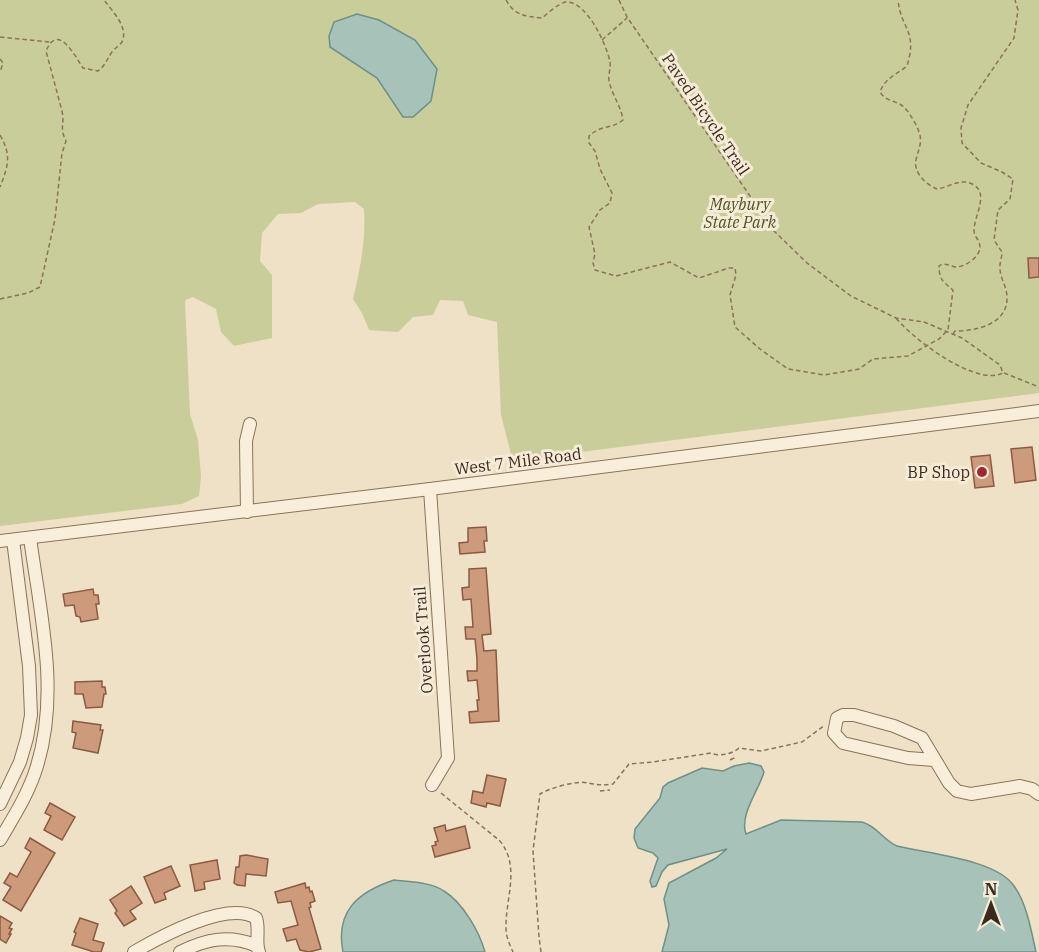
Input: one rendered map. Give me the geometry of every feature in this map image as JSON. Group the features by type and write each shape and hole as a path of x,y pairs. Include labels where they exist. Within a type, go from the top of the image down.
{"street":[{"name":"West 7 Mile Road","path":"0,541 247,512 1039,411"},
{"path":"247,512 246,441 250,424"},
{"name":"Overlook Trail","path":"430,489 448,758 432,785"},
{"path":"0,840 25,797 37,767 47,723 46,657 30,538"},
{"path":"0,804 20,762 31,715 29,659 13,540"},
{"path":"29,659 46,657"},
{"path":"933,760 908,758 843,743 834,733 837,718 854,714 894,726 922,738 933,760 942,769 952,788 965,794 1020,786 1039,794"},
{"path":"20,762 37,767"},
{"path":"134,952 164,934 203,919 240,914 256,918 258,949 237,938 226,938 206,942 180,952"}],"path":[{"path":"0,37 63,41 83,68 98,71 104,68 124,37 122,25 104,0"},
{"path":"506,0 511,10 525,16 542,18 565,2 576,3 585,10 598,30 610,63 609,80 622,109 623,120 616,125 597,129 589,136 589,143 595,152 613,199 600,210 589,226 595,254 593,263 595,270 616,276 670,262 699,278 735,268 736,275 730,295 735,327 788,369 817,374 843,373 859,369 873,359 908,356 939,339 947,332 954,294 953,290 942,282 939,276 939,266 942,264 958,267 971,261 979,251 980,246 974,230 980,209 979,192 976,186 971,183 953,182 937,189 923,180 916,167 916,160 920,152 918,129 903,107 887,100 880,92 890,76 907,66 910,57 912,44 910,34 898,0"},
{"name":"Paved Bicycle Trail","path":"619,0 627,17 774,231 807,263 851,296 896,318 924,322 953,334 993,359 1004,373 997,375 972,370 940,356 904,329 896,318"},
{"path":"953,334 955,331 979,329 996,322 1007,307 1008,295 1000,270 1002,252 994,240 998,210 1010,199 1013,179 981,164 962,143 962,128 968,105 1014,38 1018,10 1015,0"},
{"path":"601,41 627,17"},
{"path":"0,299 28,293 40,287 55,219 62,153 66,141 61,130 64,120 62,111 46,51 51,42"},
{"path":"0,59 3,63 0,72"},
{"path":"0,135 9,164 0,187"},
{"path":"1004,373 1039,387"},
{"path":"541,952 533,851 540,794 549,789 587,782 595,786 613,784 629,764 711,753 715,755 732,754 739,748 761,751 802,742 816,731"},
{"path":"730,760 734,758 732,754"},
{"path":"432,785 507,849 510,861 511,891 506,932 513,952"},
{"path":"604,785 605,790"},
{"path":"600,791 610,790"}],"green space":[{"name":"Maybury State Park","path":"0,0 1039,0 1039,393 534,458 512,458 501,415 497,322 468,315 463,301 440,300 433,315 413,317 398,332 369,330 353,299 362,255 364,209 355,202 318,204 301,213 278,214 262,233 260,261 272,275 272,338 234,346 221,332 216,309 193,297 185,300 190,414 198,440 201,476 199,496 182,504 0,526"}],"water":[{"path":"357,14 379,20 415,40 437,69 431,101 413,117 403,117 377,78 330,47 329,36 334,22"},
{"path":"749,763 761,766 764,772 747,811 746,834 781,820 862,822 897,846 960,859 992,869 1005,877 1018,893 1028,918 1036,952 662,952 669,925 664,899 669,883 716,858 727,849 668,865 656,886 652,887 650,881 658,858 653,853 638,848 634,838 635,829 660,798 663,787 668,783 702,768 723,771"},
{"path":"394,880 433,886 451,896 469,918 479,935 485,952 343,952 341,938 343,925 352,905 370,891"}],"building":[{"path":"1028,258 1039,258 1039,277 1029,278"},
{"path":"1032,447 1036,480 1015,483 1011,449"},
{"path":"990,455 994,486 975,488 971,457"},
{"path":"486,527 485,552 460,554 459,543 468,542 468,528"},
{"path":"486,568 491,634 482,635 484,651 496,650 499,721 470,723 469,712 478,711 477,700 479,700 477,680 468,681 467,671 477,671 477,659 475,639 466,639 465,627 473,627 471,599 463,600 462,588 469,587 469,569"},
{"path":"93,589 94,595 98,595 99,604 96,604 98,619 81,622 80,617 76,616 74,605 65,606 63,594"},
{"path":"102,681 106,694 104,694 102,707 86,708 83,694 75,694 75,682"},
{"path":"73,721 101,725 100,730 103,730 98,753 73,748 76,733 72,732"},
{"path":"487,775 506,779 500,806 487,803 486,807 471,803 473,791 483,793"},
{"path":"50,803 75,817 62,840 44,830 51,816 45,813"},
{"path":"445,825 446,831 465,826 470,848 435,857 432,846 438,841 434,828"},
{"path":"30,838 55,853 21,911 3,900 11,887 4,883 10,873 17,877 31,852 25,848"},
{"path":"240,856 268,859 266,876 246,874 245,886 237,885 234,883 236,867 239,867"},
{"path":"217,860 220,879 204,882 205,889 195,891 190,865"},
{"path":"171,866 180,886 164,893 166,899 155,903 144,877"},
{"path":"305,883 306,888 309,887 310,892 312,891 315,901 310,903 309,908 321,949 309,952 300,950 296,939 287,941 283,929 298,925 291,901 278,903 275,892"},
{"path":"131,886 142,903 130,911 136,919 124,926 110,900"},
{"path":"0,916 12,923 9,928 12,929 9,934 11,934 6,943 0,939"},
{"path":"80,918 98,924 93,940 104,943 101,952 72,945"}],"place":[{"name":"BP Shop","path":"982,472"}]}
